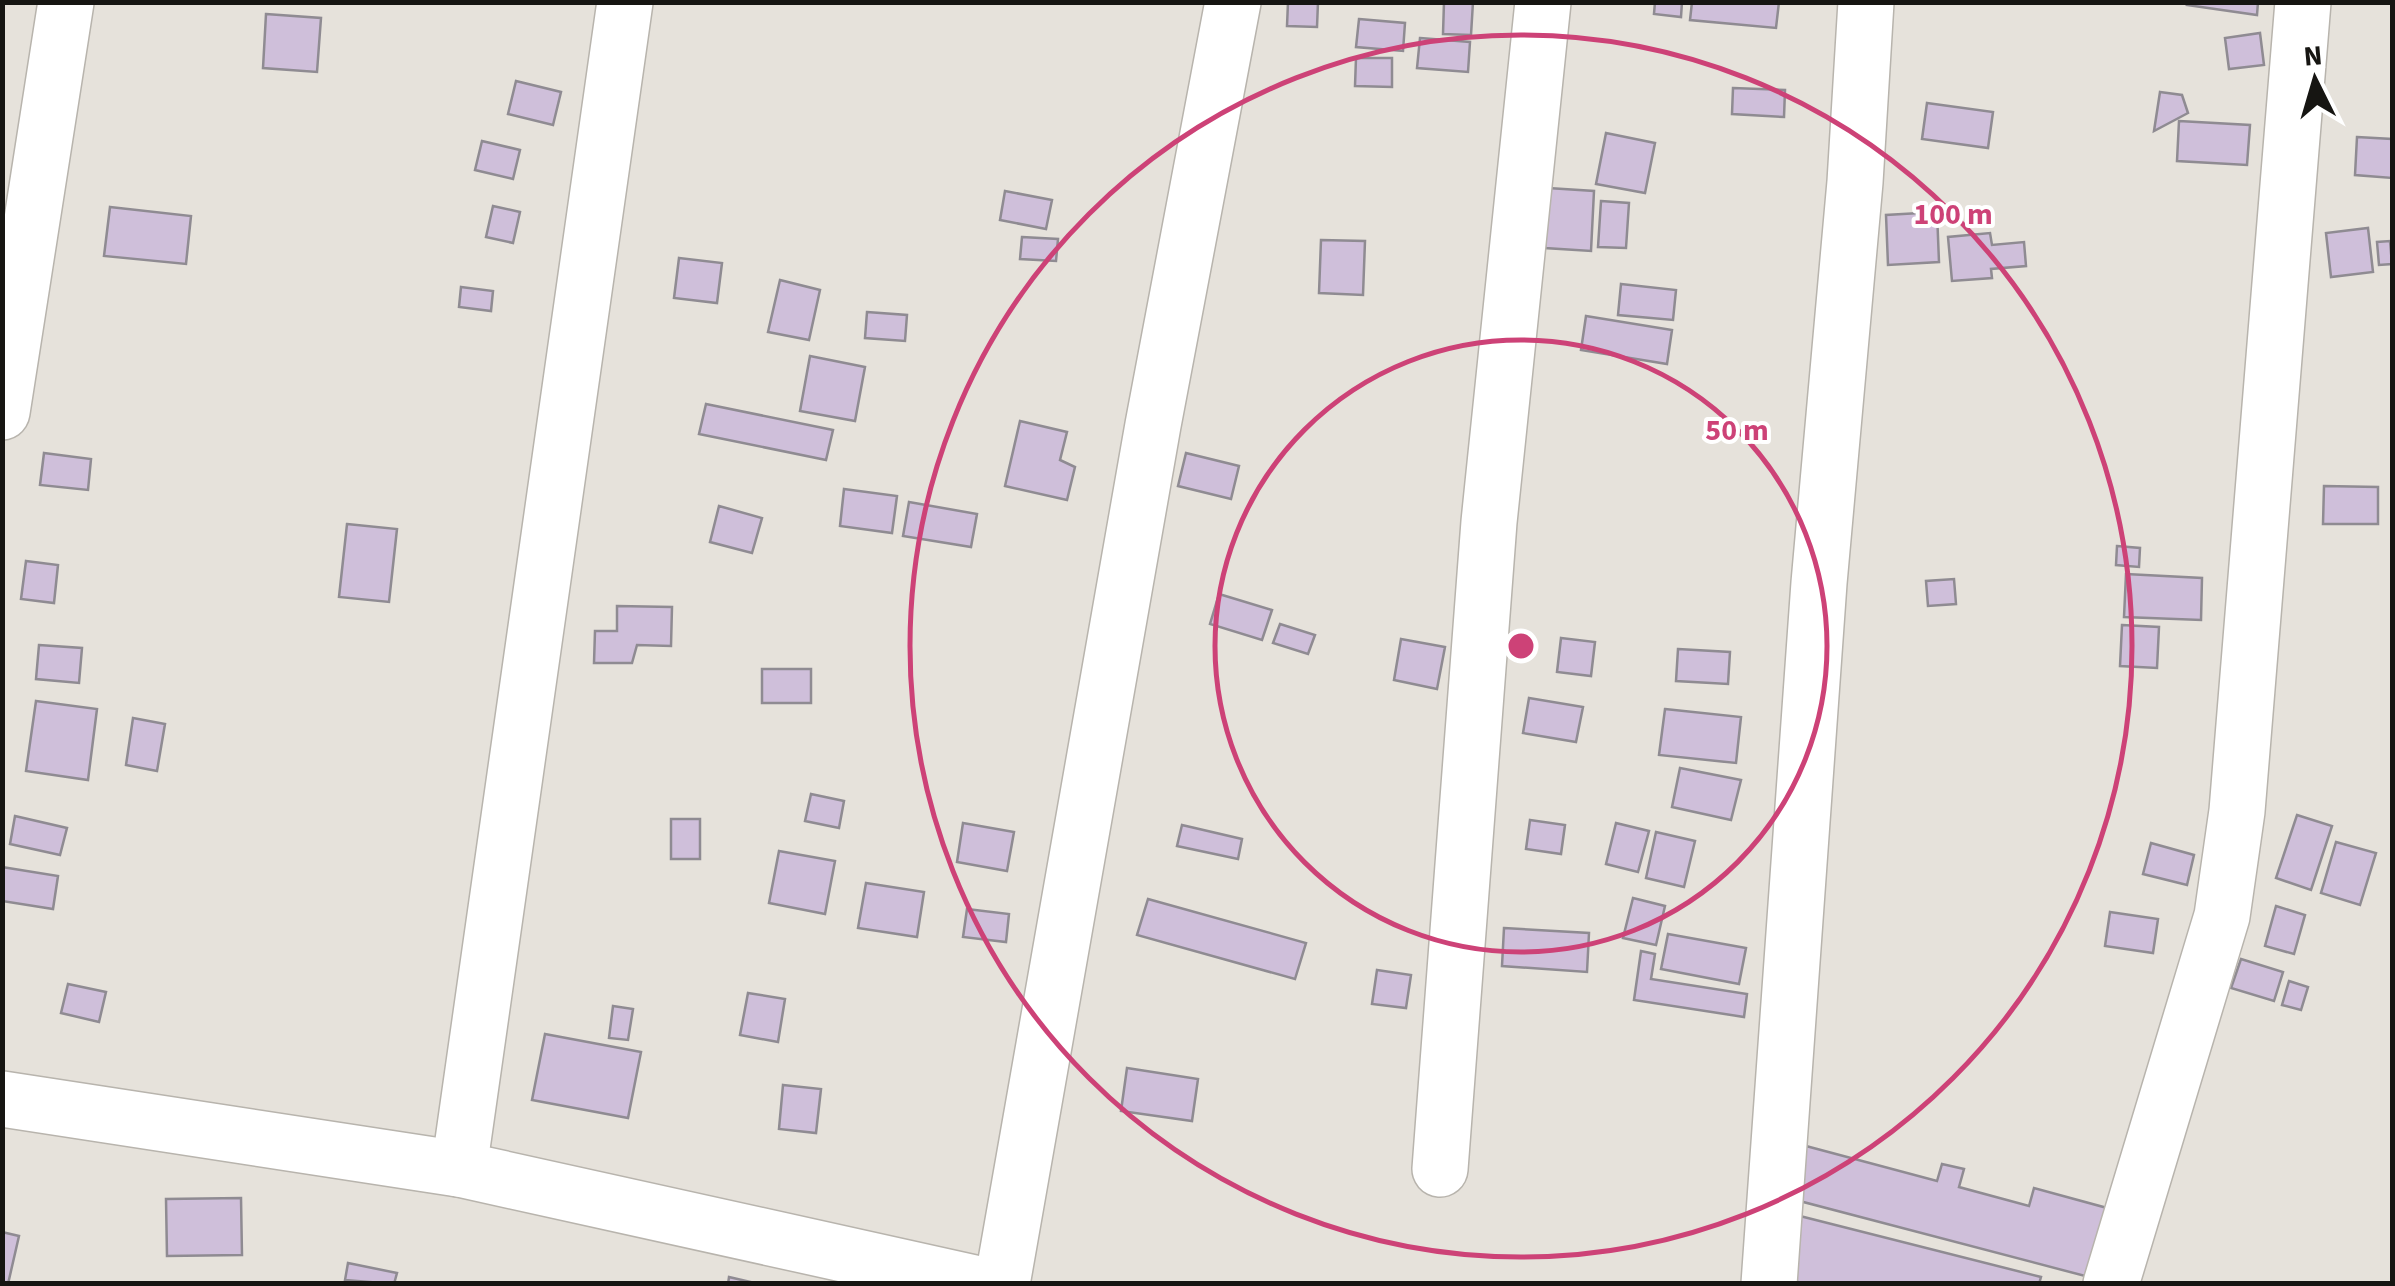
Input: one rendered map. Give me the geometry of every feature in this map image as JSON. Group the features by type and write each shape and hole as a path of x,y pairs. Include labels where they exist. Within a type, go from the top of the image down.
{"street":[{"path":"2,412 66,2"},
{"path":"459,1169 625,2"},
{"path":"1002,1284 1152,425 1232,2"},
{"path":"1440,1169 1490,522 1543,2"},
{"path":"1769,1284 1819,582 1855,182 1866,2"},
{"path":"2111,1284 2222,916 2236,812 2303,2"},
{"path":"2,1098 459,1169 979,1284"}],"building":[{"path":"1288,2 1318,2 1317,27 1287,26"},
{"path":"1444,2 1473,2 1471,35 1443,34"},
{"path":"1655,2 1682,2 1681,17 1654,14"},
{"path":"1692,2 1779,2 1776,28 1690,20"},
{"path":"2258,2 2257,15 2187,5"},
{"path":"266,14 321,18 317,72 263,68"},
{"path":"1359,19 1405,23 1403,51 1356,47"},
{"path":"2260,33 2264,65 2229,69 2225,38"},
{"path":"1420,38 1470,42 1468,72 1417,68"},
{"path":"1356,58 1392,58 1392,87 1355,86"},
{"path":"516,81 561,92 553,125 508,114"},
{"path":"1733,88 1785,90 1784,117 1732,114"},
{"path":"2160,92 2182,95 2188,113 2154,131"},
{"path":"1927,103 1993,112 1988,148 1922,139"},
{"path":"2179,121 2250,125 2247,165 2177,161"},
{"path":"1606,133 1655,143 1645,193 1596,184"},
{"path":"2357,137 2392,139 2392,178 2355,175"},
{"path":"482,141 520,150 513,179 475,170"},
{"path":"1548,188 1594,191 1591,251 1545,248"},
{"path":"1005,191 1052,200 1046,229 1000,220"},
{"path":"1601,201 1629,203 1626,248 1598,247"},
{"path":"493,206 520,212 513,243 486,237"},
{"path":"110,207 191,216 186,264 104,256"},
{"path":"1937,212 1939,262 1888,265 1886,215"},
{"path":"2368,228 2373,272 2331,277 2326,233"},
{"path":"1990,233 1992,245 2024,242 2026,266 1991,269 1992,278 1952,281 1948,237"},
{"path":"1022,237 1058,239 1056,261 1020,259"},
{"path":"1321,240 1365,241 1363,295 1319,293"},
{"path":"2390,241 2392,264 2379,265 2377,242"},
{"path":"679,258 722,263 717,303 674,298"},
{"path":"780,280 820,290 809,340 768,332"},
{"path":"1621,284 1676,290 1673,320 1618,315"},
{"path":"461,287 493,291 491,311 459,307"},
{"path":"867,312 907,315 905,341 865,338"},
{"path":"1586,316 1672,330 1667,364 1581,350"},
{"path":"810,356 865,367 855,421 800,411"},
{"path":"706,404 833,430 826,460 699,434"},
{"path":"1020,421 1067,432 1060,460 1075,467 1067,500 1005,486"},
{"path":"44,453 91,459 88,490 40,485"},
{"path":"1186,453 1239,466 1231,499 1178,486"},
{"path":"2324,486 2378,487 2378,524 2323,524"},
{"path":"844,489 897,496 892,533 840,526"},
{"path":"909,502 977,514 971,547 903,536"},
{"path":"719,506 762,518 752,553 710,542"},
{"path":"347,524 397,529 389,602 339,597"},
{"path":"2117,546 2140,548 2139,567 2116,565"},
{"path":"26,561 58,565 54,603 21,599"},
{"path":"2126,574 2202,578 2201,620 2124,617"},
{"path":"1954,579 1956,604 1928,606 1926,581"},
{"path":"1219,594 1272,610 1262,640 1210,624"},
{"path":"617,606 672,607 671,646 637,645 632,663 594,663 595,631 617,631"},
{"path":"1280,624 1315,635 1308,654 1273,643"},
{"path":"2122,625 2159,627 2157,668 2120,666"},
{"path":"1561,638 1595,642 1591,676 1557,672"},
{"path":"1401,639 1445,647 1437,689 1394,680"},
{"path":"39,645 82,648 79,683 36,679"},
{"path":"1678,649 1730,652 1728,684 1676,681"},
{"path":"762,669 811,669 811,703 762,703"},
{"path":"1529,698 1583,707 1576,742 1523,733"},
{"path":"36,701 97,709 88,780 26,771"},
{"path":"1665,709 1741,717 1736,763 1659,755"},
{"path":"133,718 165,724 157,771 126,765"},
{"path":"1680,768 1741,780 1731,820 1672,807"},
{"path":"811,794 844,801 839,828 805,821"},
{"path":"2297,815 2332,826 2311,890 2276,878"},
{"path":"15,816 67,828 60,855 10,844"},
{"path":"671,819 700,819 700,859 671,859"},
{"path":"1530,820 1565,825 1561,854 1526,849"},
{"path":"963,823 1014,832 1007,871 957,862"},
{"path":"1616,823 1649,831 1638,872 1606,864"},
{"path":"1182,825 1242,839 1238,859 1177,846"},
{"path":"1656,832 1695,841 1684,887 1646,878"},
{"path":"2336,842 2376,853 2360,905 2321,893"},
{"path":"2151,843 2194,855 2187,885 2143,874"},
{"path":"779,851 835,861 825,914 769,903"},
{"path":"2,867 58,876 53,909 2,901"},
{"path":"866,883 924,892 917,937 858,928"},
{"path":"1633,898 1665,906 1656,945 1623,938"},
{"path":"1148,899 1306,943 1295,979 1137,935"},
{"path":"2276,906 2305,915 2294,954 2265,946"},
{"path":"967,909 1009,914 1006,942 963,937"},
{"path":"2110,912 2158,919 2153,953 2105,946"},
{"path":"1504,928 1589,933 1587,972 1502,966"},
{"path":"1668,934 1746,948 1739,984 1661,969"},
{"path":"1641,951 1655,954 1651,979 1747,994 1744,1017 1634,1000"},
{"path":"2241,959 2283,972 2274,1001 2231,988"},
{"path":"1377,970 1411,975 1406,1008 1372,1004"},
{"path":"2289,981 2308,987 2301,1010 2282,1005"},
{"path":"68,984 106,992 99,1022 61,1013"},
{"path":"748,993 785,999 778,1042 740,1035"},
{"path":"613,1006 633,1009 628,1040 609,1038"},
{"path":"545,1034 641,1052 628,1118 532,1100"},
{"path":"1127,1068 1198,1079 1192,1121 1121,1111"},
{"path":"783,1085 821,1089 816,1133 779,1129"},
{"path":"1806,1146 1937,1181 1942,1164 1964,1169 1959,1187 2029,1206 2034,1188 2107,1208 2089,1277 1792,1199"},
{"path":"241,1198 242,1255 167,1256 166,1199"},
{"path":"1792,1214 2041,1277 2039,1284 1805,1284 1776,1276"},
{"path":"2,1232 19,1236 8,1284 2,1284"},
{"path":"348,1263 397,1273 394,1284 345,1280"},
{"path":"729,1277 759,1284 728,1284"}]}
